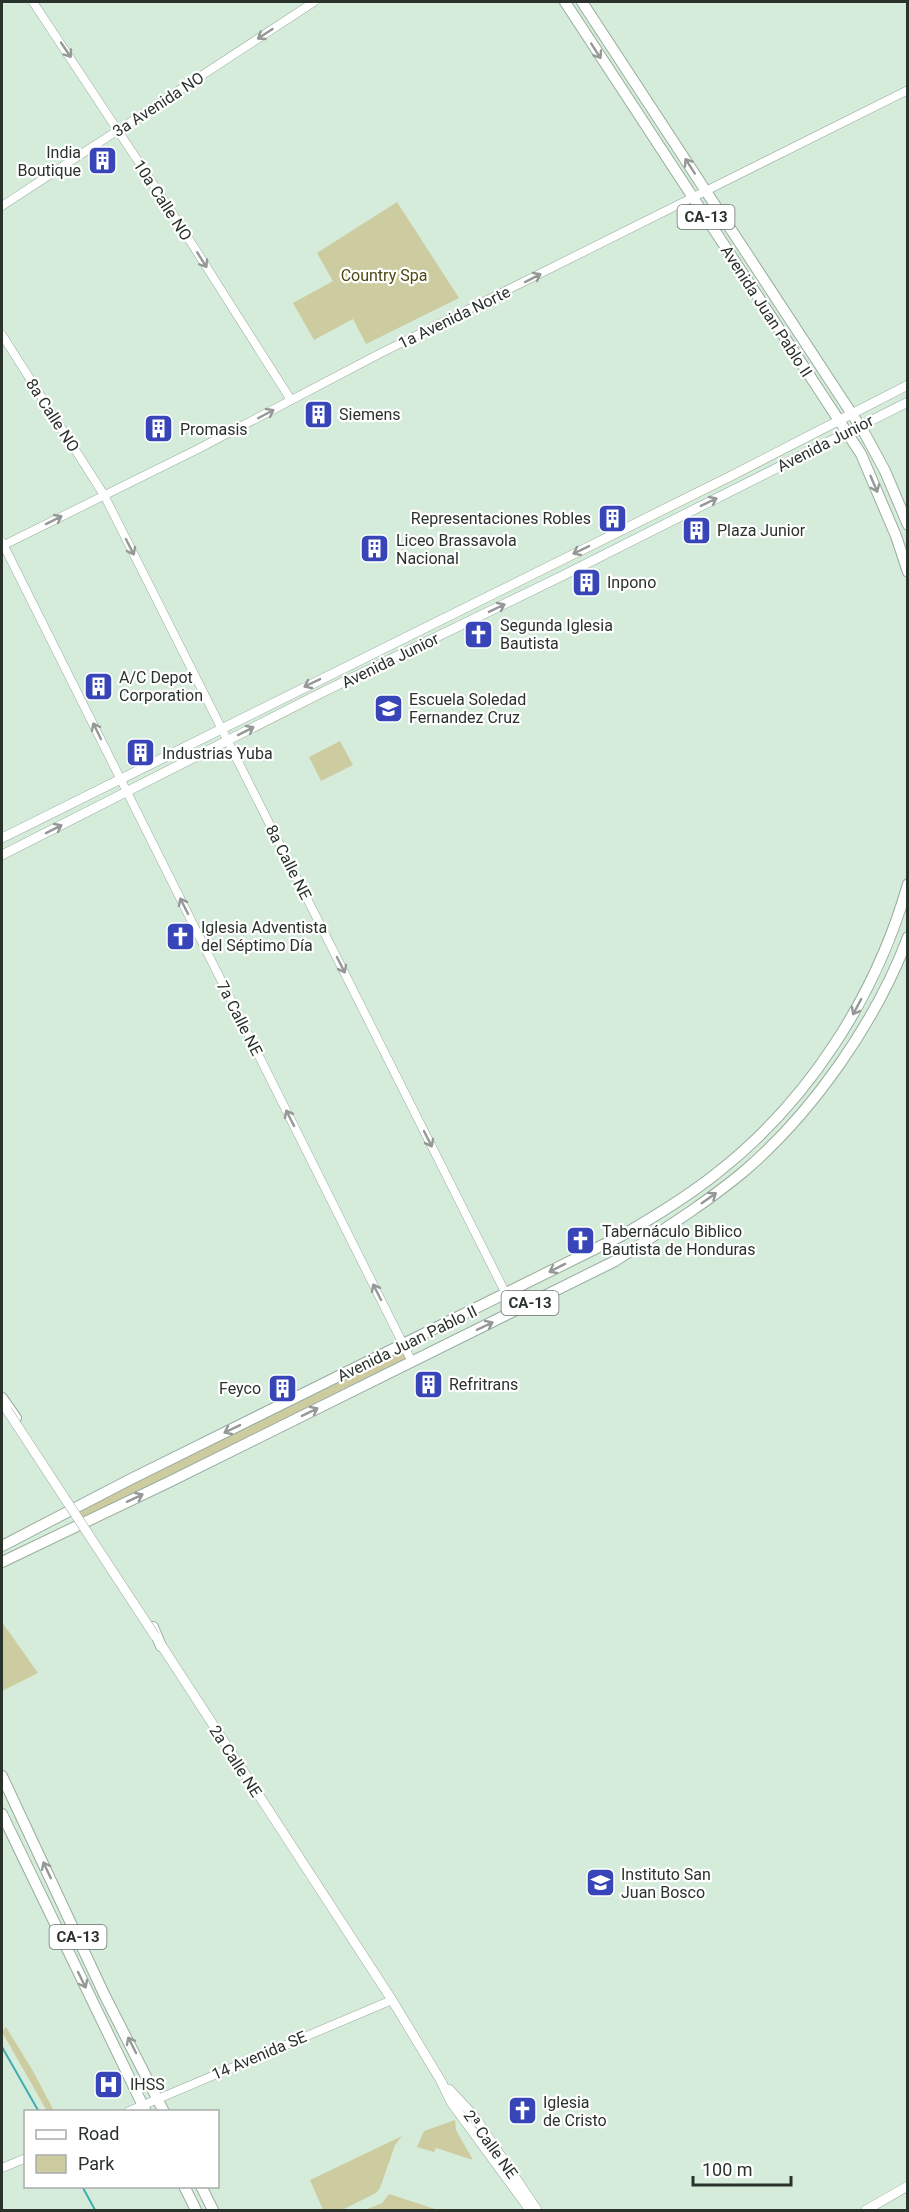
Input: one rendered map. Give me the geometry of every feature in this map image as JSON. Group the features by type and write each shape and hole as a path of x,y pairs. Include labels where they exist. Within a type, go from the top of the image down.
{"highway":[{"name":"Avenida Juan Pablo II","path":"565,2 848,432 861,454 897,536 908,572"},
{"name":"Avenida Juan Pablo II","path":"582,2 852,413 885,471 908,525"},
{"name":"Avenida Juan Pablo II","path":"2,1543 16,1532 37,1528 506,1294 651,1219 718,1172 763,1131 807,1084 847,1025 876,971 908,884"},
{"name":"Avenida Juan Pablo II","path":"6,1560 615,1260 676,1221 743,1172 781,1136 845,1056 876,1006 908,937"},
{"path":"3,1404 11,1410 62,1496 63,1507 52,1520"},
{"path":"62,1496 74,1503 90,1501"},
{"path":"90,1540 91,1527 95,1521 110,1510"},
{"path":"59,1534 78,1532 90,1540 152,1637 161,1646"},
{"path":"2,1568 28,1555 44,1541"},
{"name":"CA-13","path":"2,1776 104,1994 163,2110"},
{"name":"CA-13","path":"2,1814 144,2108"},
{"path":"184,2188 196,2211"},
{"path":"202,2188 213,2211"}],"main road":[{"name":"Avenida Junior","path":"2,838 731,476 908,385"},
{"name":"Avenida Junior","path":"2,855 908,402"},
{"name":"2a Calle NE","path":"3,1404 392,2000 465,2123"},
{"name":"2ª Calle NE","path":"441,2081 475,2117 539,2211"},
{"name":"2ª Calle NE","path":"465,2123 530,2211"},
{"path":"866,2211 908,2186"},
{"path":"880,2211 892,2195"}],"street":[{"name":"10a Calle NO","path":"33,2 291,400"},
{"name":"3a Avenida NO","path":"2,206 314,2"},
{"name":"1a Avenida Norte","path":"2,544 198,449 380,354 908,90"},
{"name":"8a Calle NO","path":"2,335 104,495"},
{"name":"8a Calle NE","path":"104,495 506,1294"},
{"name":"7a Calle NE","path":"2,544 412,1362"},
{"name":"14 Avenida SE","path":"144,2108 157,2098 392,2000"},
{"path":"2,2168 24,2159"}],"green space":[{"name":"Country Spa","path":"397,202 459,298 366,344 353,319 314,340 293,303 333,281 317,253"},
{"path":"340,741 353,765 321,781 309,757"},
{"path":"403,1345 412,1362 84,1522 76,1508"},
{"path":"2,1622 38,1673 2,1691"},
{"path":"6,2027 53,2110 46,2110 2,2032"},
{"path":"455,2120 456,2130 473,2160 436,2148 434,2152 417,2147 424,2131"},
{"path":"402,2136 395,2145 380,2188 376,2193 342,2210 323,2210 310,2180"},
{"path":"389,2194 438,2210 365,2210 382,2203"}],"waterway":[{"path":"2,2047 38,2110"},
{"path":"83,2188 95,2210"}],"place":[{"name":"India Boutique","path":"102,161"},
{"name":"Siemens","path":"318,414"},
{"name":"Promasis","path":"159,429"},
{"name":"Representaciones Robles","path":"612,518"},
{"name":"Plaza Junior","path":"696,530"},
{"name":"Liceo Brassavola Nacional","path":"375,549"},
{"name":"Inpono","path":"586,582"},
{"name":"Segunda Iglesia Bautista","path":"479,634"},
{"name":"A/C Depot Corporation","path":"98,686"},
{"name":"Escuela Soledad Fernandez Cruz","path":"388,708"},
{"name":"Industrias Yuba","path":"141,753"},
{"name":"Iglesia Adventista del Séptimo Día","path":"180,936"},
{"name":"Tabernáculo Biblico Bautista de Honduras","path":"581,1240"},
{"name":"Refritrans","path":"428,1384"},
{"name":"Feyco","path":"282,1388"},
{"name":"Instituto San Juan Bosco","path":"600,1883"},
{"name":"IHSS","path":"109,2084"},
{"name":"Iglesia de Cristo","path":"522,2111"}]}
